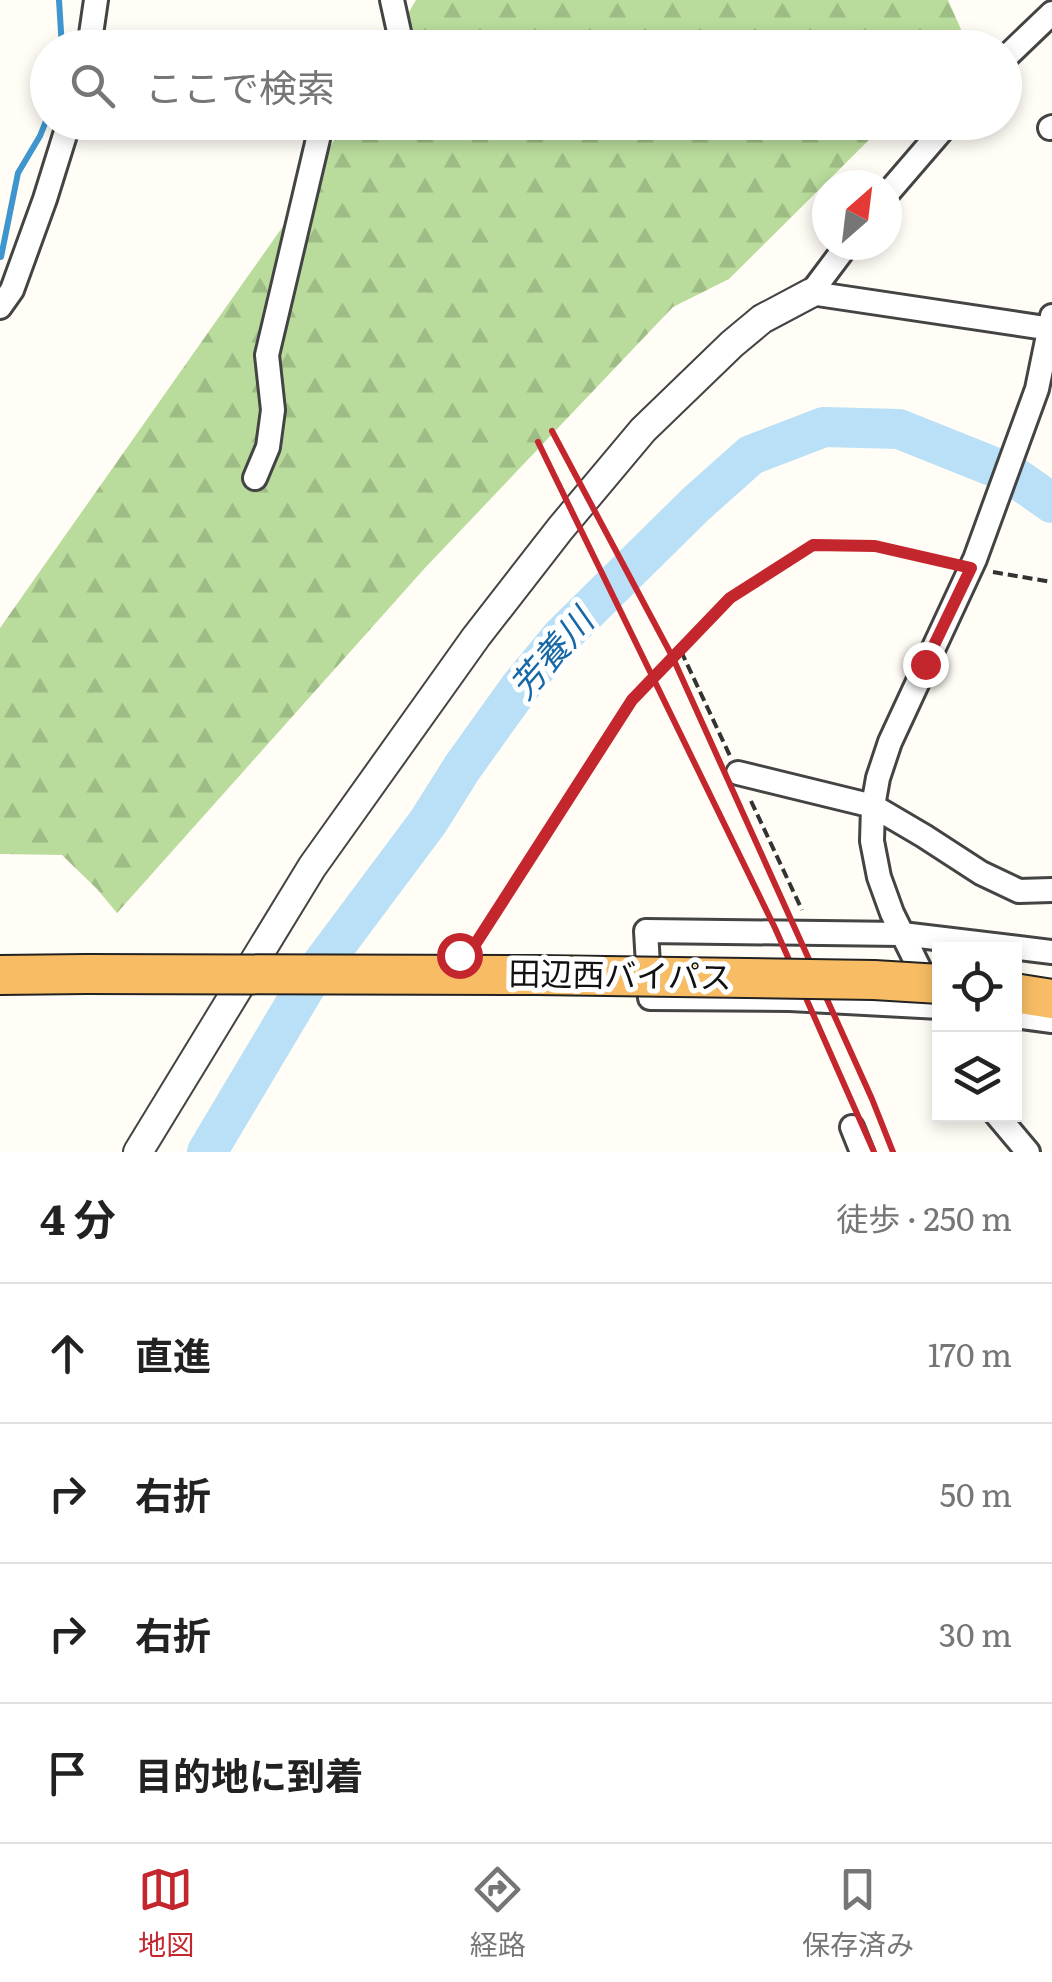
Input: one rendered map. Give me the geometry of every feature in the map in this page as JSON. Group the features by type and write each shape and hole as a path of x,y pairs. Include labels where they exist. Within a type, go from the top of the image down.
{"highway":[{"name":"田辺西バイパス","path":"0,975 518,974 932,984"},
{"path":"1022,994 1052,999"}],"street":[{"path":"92,30 96,0"},
{"path":"392,0 399,30"},
{"path":"1022,42 1052,13"},
{"path":"0,306 12,290 64,140"},
{"path":"255,478 268,447 273,410 267,355 318,140"},
{"path":"902,177 934,140"},
{"path":"138,1152 312,867 476,637 643,430 762,319 811,294 835,260"},
{"path":"811,294 1051,325 1037,390 973,564 890,742 872,806 872,841 879,877 932,993"},
{"path":"738,772 872,806 982,874 1020,891 1052,890"},
{"path":"932,1007 790,999 650,998 646,931 902,934 1052,952"},
{"path":"1022,1017 1052,1021"},
{"path":"1003,1122 1028,1152"},
{"path":"852,1126 862,1152"}],"path":[{"path":"468,949 476,943 632,700 730,598 813,545 875,546 1052,582"}],"green space":[{"path":"416,0 948,0 961,30 398,30"},
{"path":"334,140 869,140 839,170 812,170 812,197 729,279 673,307 424,569 117,913 62,855 0,854 0,628 286,222"}],"waterway":[{"path":"59,0 61,30"},
{"path":"1,257 18,173 38,140"},
{"name":"芳養川","path":"207,1152 307,984 428,822 520,687 562,636 751,455 824,427 899,429 1009,473 1052,503"}],"railway":[{"path":"552,431 672,656 893,1152"},
{"path":"538,442 775,928 874,1152"}],"route":[{"path":"459,955 476,943 632,700 730,598 813,545 875,546 971,568 925,664"}]}
